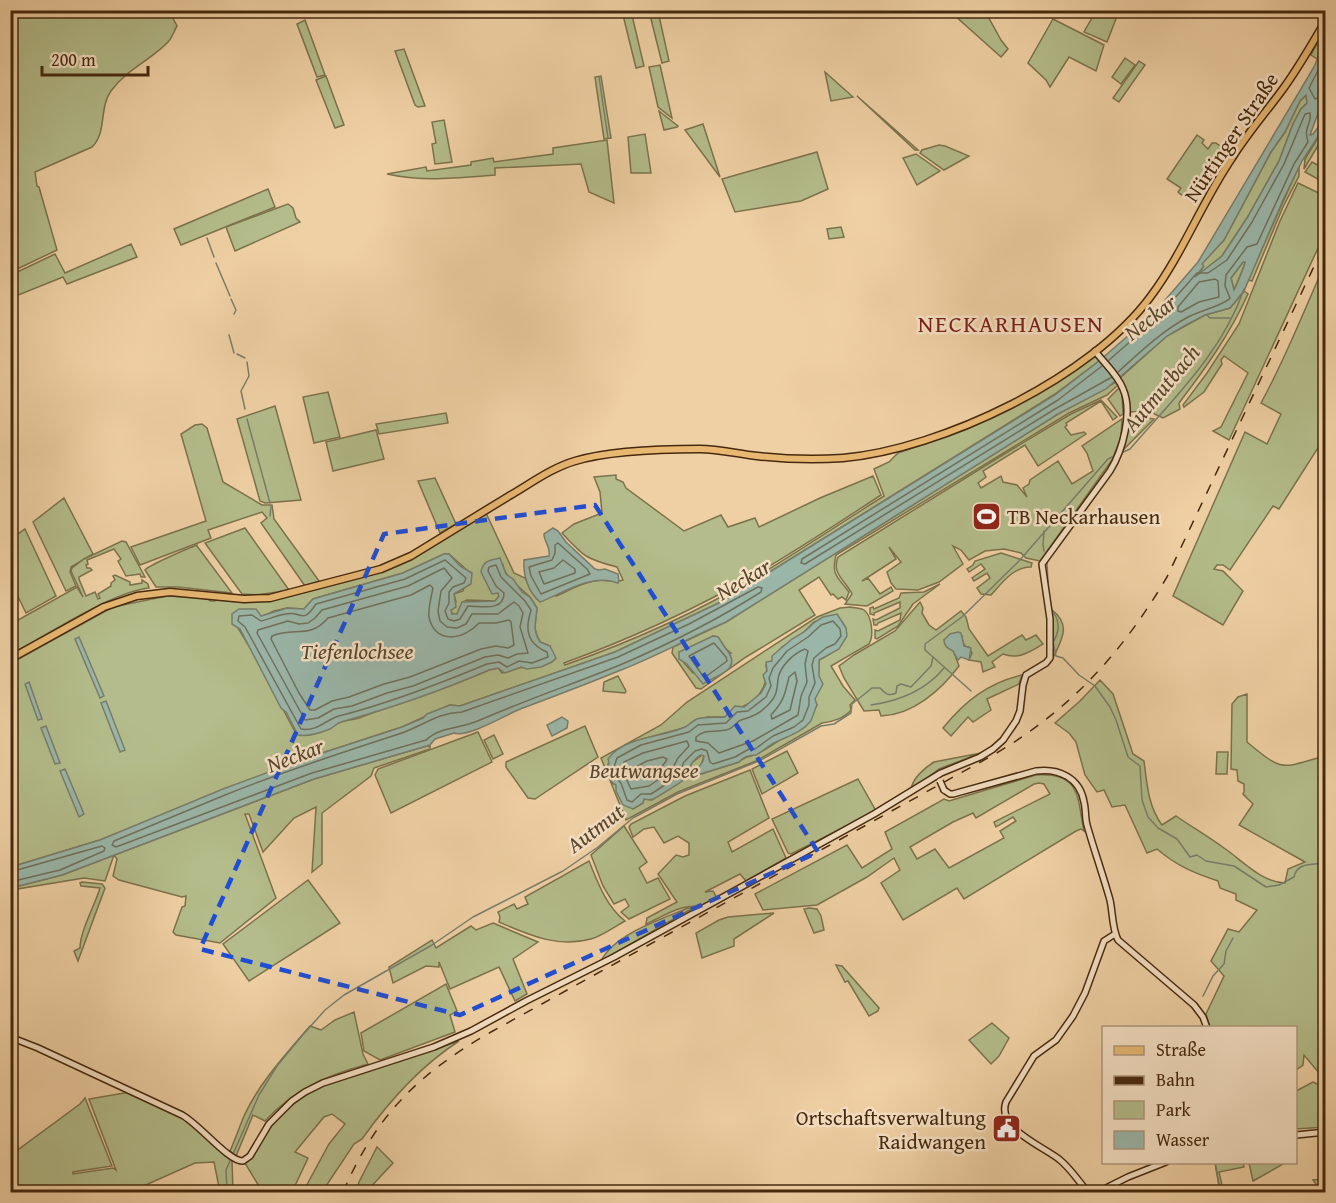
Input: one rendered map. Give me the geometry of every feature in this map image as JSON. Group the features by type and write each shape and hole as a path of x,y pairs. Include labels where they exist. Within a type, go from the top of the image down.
{"main road":[{"name":"Nürtinger Straße","path":"10,659 104,607 125,599 152,593 175,592 244,599 270,598 381,569 405,559 571,462 591,457 701,449 775,458 820,459 863,456 897,449 939,436 999,411 1097,353 1146,303 1166,276 1232,157 1284,87 1326,20"}],"street":[{"path":"10,1037 54,1055 186,1117 233,1160 241,1162 246,1160 269,1124 292,1101 306,1092 323,1083 434,1047 471,1032 515,1006 614,957 993,749 1011,730 1020,711 1026,675 1050,658 1050,619 1042,564 1077,518 1118,455 1125,429 1125,393 1119,381 1097,353"},
{"path":"938,779 944,790 953,794 1036,771 1048,770 1068,776 1083,797 1087,824 1107,891 1115,934 1123,946 1194,1005 1207,1026"},
{"path":"1088,1192 1060,1160 1026,1139 1012,1124 1005,1113 1006,1102 1034,1056 1056,1040 1073,1016 1085,993 1104,941 1115,934"},
{"path":"1297,1135 1326,1132"},
{"path":"1098,1192 1161,1164"}],"highlighted area":[{"path":"595,505 818,852 460,1015 200,949 384,534"}],"green space":[{"path":"11,10 169,11 177,26 168,42 117,83 111,91 105,105 100,135 92,147 35,172 37,186 57,250 13,271 10,266"},
{"path":"622,11 631,11 644,66 636,68"},
{"path":"649,11 658,11 669,61 662,63"},
{"path":"957,11 985,11 1008,49 1001,57 953,14"},
{"path":"1096,11 1119,11 1107,42 1084,32"},
{"path":"1053,19 1104,45 1096,71 1069,57 1050,87 1028,63"},
{"path":"305,20 325,75 317,77 297,24"},
{"path":"1325,28 1325,41 1317,59 1311,55"},
{"path":"404,49 425,106 415,105 395,51"},
{"path":"1125,58 1135,65 1121,84 1112,77"},
{"path":"1139,61 1145,65 1119,102 1113,98"},
{"path":"660,65 672,118 658,107 649,67"},
{"path":"825,72 853,97 831,101"},
{"path":"326,76 344,125 335,128 316,80"},
{"path":"601,76 611,138 604,139 595,77"},
{"path":"1306,95 1307,103 1293,124 1279,161 1247,218 1222,256 1198,275 1203,267 1201,264 1224,240 1271,152 1285,132 1300,101"},
{"path":"857,96 918,150 915,150"},
{"path":"659,111 678,126 664,130"},
{"path":"444,120 452,162 435,164 432,144 436,143 432,122"},
{"path":"703,124 720,177 685,130"},
{"path":"1325,126 1325,134 1304,169 1305,159"},
{"path":"645,134 651,173 631,173 628,137"},
{"path":"1197,135 1204,140 1202,143 1208,149 1212,143 1216,143 1227,151 1194,202 1180,194 1178,192 1181,188 1167,179"},
{"path":"607,140 614,203 589,192 581,164 495,168 495,175 455,178 427,179 387,174 426,167 427,171 471,165 471,162 493,158 494,162 553,154 553,148"},
{"path":"939,145 969,156 944,170 920,153 922,150"},
{"path":"817,152 828,189 801,201 735,212 722,179"},
{"path":"916,154 940,171 917,185 903,158"},
{"path":"1312,162 1325,169 1325,183 1305,172"},
{"path":"1299,166 1299,176 1283,207 1252,281 1248,280"},
{"path":"1298,183 1325,196 1325,233 1229,440 1213,431 1221,427 1248,373 1224,356 1221,360 1222,364 1204,392 1184,407 1183,405 1239,324 1280,221"},
{"path":"268,189 275,207 181,245 174,229"},
{"path":"288,204 293,208 300,222 235,251 226,227"},
{"path":"841,227 844,237 829,239 827,229"},
{"path":"131,244 137,257 67,284 63,277 11,298 11,275 55,254 65,273"},
{"path":"1243,262 1245,264 1234,290 1231,278"},
{"path":"1325,264 1325,446 1321,443 1279,509 1273,506 1230,570 1223,565 1217,565 1214,569 1223,571 1243,591 1223,625 1173,596 1245,432 1267,444 1281,414 1261,403 1287,351"},
{"path":"1244,291 1248,294 1233,323 1208,364 1179,403 1180,409 1163,418 1148,411 1129,412 1127,391 1120,378 1167,336 1205,315 1230,308"},
{"path":"1092,357 1096,357 1099,361 1055,394 723,601 615,652 460,706 450,705 402,727 307,758 100,840 11,867 11,663 113,607 167,596 208,598 210,601 218,599 270,601 389,569 486,513 514,573 525,578 529,585 556,596 589,582 623,580 617,567 586,556 562,533 574,524 602,513 600,492 594,477 616,475 616,479 623,482 626,488 684,531 721,515 728,527 755,518 759,527 873,476 881,495 788,555 686,611 638,634 564,663 565,665 662,626 733,590 884,496 874,469 889,462 898,453 967,429 1008,410 1048,387","holes":["444,554 449,554 469,572 463,591 454,594 456,602 451,609 452,614 457,614 463,602 467,600 495,601 499,596 498,593 492,593 484,577 503,565 510,578 529,596 537,608 536,633 540,642 550,646 526,667 502,673 498,668 489,670 359,718 340,722 315,734 303,735 294,730 238,628 274,611 287,608 304,609 313,599 403,573"]},
{"path":"1116,382 1118,385 1107,395 1069,413 836,555 834,568 849,592 846,600 831,595 819,577 799,590 815,615 746,657 701,689 696,688 672,653 673,647 726,622 1058,414","holes":["713,636 718,637 731,653 693,673 684,663 683,651"]},
{"path":"1119,388 1122,393 1123,414 1120,416 1108,399"},
{"path":"328,392 340,437 314,443 303,397"},
{"path":"1101,400 1117,417 1113,420 1101,401 1066,423 1065,427 1071,435 1084,432 1086,434 1038,466 1025,445 983,471 986,477 978,483 981,488 1001,476 1003,482 1017,485 1027,497 1023,488 1029,484 1030,480 1058,461 1072,484 1093,471 1082,446 1122,419 1121,437 1112,460 1040,561 1004,549 985,551 969,560 961,550 953,546 963,564 939,582 918,590 896,589 887,572 901,562 889,547 896,559 862,581 868,578 880,594 891,587 893,591 867,606 845,604 852,594 836,568 838,557 1071,414"},
{"path":"275,406 301,500 265,503 260,501 237,419"},
{"path":"446,413 448,423 379,434 376,424"},
{"path":"1147,418 1154,419 1124,449 1128,424"},
{"path":"202,424 207,428 223,482 262,505 272,505 274,519 319,581 305,586 261,523 267,518 262,512 208,530 211,538 140,565 131,547 206,521 181,434 195,425"},
{"path":"376,430 384,459 333,471 326,442"},
{"path":"435,478 456,524 440,533 418,481"},
{"path":"64,498 93,554 71,567 70,572 76,586 66,591 33,522"},
{"path":"245,528 289,590 258,595 242,594 205,543"},
{"path":"25,529 56,596 26,613 11,582 11,539"},
{"path":"122,541 126,542 145,577 141,577 140,574 126,576 118,561 121,559 114,549 87,560 87,568 92,570 79,577 86,596 95,592 98,599 100,598 98,594 111,586 115,575 130,582 130,585 142,583 142,580 148,584 149,588 133,591 98,606 11,654 11,624 77,587 83,597 71,571 72,568 84,559"},
{"path":"197,545 232,593 156,587 145,570"},
{"path":"1001,553 1032,563 1031,567 1013,573 991,595 981,594 977,588 990,578 987,573 974,581 972,578 985,569 981,564 969,572 967,569 975,561"},
{"path":"940,584 913,604 898,626 877,639 875,638 875,630 878,631 900,620 901,613 877,625 874,625 873,619 876,620 900,608 900,602 874,615 870,614 870,608 874,609 899,598 901,593 924,592"},
{"path":"920,602 923,608 922,613 929,625 936,630 961,611 966,617 969,629 988,656 1022,635 1026,640 1036,635 1043,644 1019,656 1003,654 992,662 995,667 983,672 981,662 969,660 972,653 963,643 962,636 944,640 953,650 959,666 935,692 915,706 893,715 881,716 879,710 864,711 839,666 895,631"},
{"path":"850,607 864,610 871,626 869,644 831,666 855,700 850,705 851,710 848,713 838,719 822,723 756,761 678,792 626,820 601,758 661,725 687,702 817,617 840,608","holes":["838,616 845,626 846,634 837,648 819,660 818,689 814,701 817,705 798,725 757,754 698,775 704,756 702,755 689,765 682,780 652,800 644,799 643,803 633,809 616,785 612,783 608,764 627,746 639,740 687,727 695,720 725,717 751,702 763,688 766,665 773,661 782,647 814,622"]},
{"path":"1051,609 1063,627 1062,638 1053,658"},
{"path":"1022,675 1019,684 987,699 991,710 973,722 968,717 951,736 943,728 978,694 998,683"},
{"path":"618,676 625,693 603,691 604,682"},
{"path":"1100,680 1113,694 1133,754 1144,761 1151,802 1162,825 1176,816 1260,875 1276,882 1285,883 1288,869 1305,862 1239,825 1253,804 1243,794 1244,784 1238,781 1237,770 1231,769 1232,704 1238,697 1247,694 1247,742 1276,763 1291,765 1325,756 1325,1080 1304,1055 1303,1065 1297,1069 1297,1026 1210,1026 1206,1014 1224,976 1211,961 1228,929 1239,932 1257,910 1236,900 1236,894 1220,888 1218,881 1186,868 1157,849 1147,853 1125,805 1112,807 1104,790 1097,792 1085,775 1076,742 1069,733 1055,723"},
{"path":"585,726 598,757 535,799 528,798 506,767 506,762"},
{"path":"478,732 492,762 391,813 375,775 378,769"},
{"path":"494,735 503,754 493,759 484,740"},
{"path":"430,745 430,749 374,768 371,776 322,813 322,864 312,872 316,807 294,818 263,852 249,814 245,814 276,898 220,943 176,935 173,932 182,907 185,906 186,896 182,897 119,880 113,876 117,859 114,855 314,779"},
{"path":"787,751 798,773 762,794 752,769"},
{"path":"1217,752 1228,752 1227,774 1216,774"},
{"path":"981,753 939,769 911,790 919,774 934,762"},
{"path":"750,770 769,818 728,842 732,852 773,829 786,858 746,881 740,874 705,892 713,891 717,898 699,907 679,909 646,924 647,918 677,902 658,874 676,855 683,857 689,855 689,843 678,836 664,843 654,827 644,829 633,837 629,827 631,824 685,796"},
{"path":"1036,775 1051,775 1069,782 1074,789 1078,798 1084,831 1081,829 1076,831 964,899 957,888 903,920 881,883 900,870 894,858 867,877 817,905 763,910 755,894 847,845 862,868 892,849 885,832 944,799 949,801","holes":["1034,784 1044,784 1050,794 994,822 996,827 1013,817 1016,821 1000,831 1004,838 949,868 935,849 917,859 910,847 953,822 973,813 976,818"]},
{"path":"858,779 876,811 791,854 788,853 772,819"},
{"path":"624,826 647,862 639,868 647,883 658,878 670,899 629,919 621,912 629,906 625,899 614,904 603,886 591,855"},
{"path":"114,855 105,881 84,878 11,890 11,888 62,875"},
{"path":"589,861 608,901 625,921 595,938 566,942 544,939 499,922 498,912 514,904 517,909 528,904 525,897"},
{"path":"308,880 340,923 249,981 223,944"},
{"path":"82,882 102,884 105,888 78,961 74,951 80,948 85,926 100,888 81,886"},
{"path":"688,908 693,908 601,961 607,951 627,935"},
{"path":"804,909 817,909 824,930 814,933"},
{"path":"774,913 734,939 734,946 702,958 696,933 728,917"},
{"path":"493,923 538,942 513,959 527,994 515,1001 499,967 450,989 439,962 439,967 426,966 393,983 389,967 432,940 436,948 471,926 476,930"},
{"path":"836,965 842,966 879,1008 878,1011 869,1016"},
{"path":"446,984 457,1011 450,1015 455,1032 380,1060 364,1051 361,1033"},
{"path":"354,1012 363,1054 368,1064 338,1073 312,1085 288,1100 265,1121 253,1115 236,1156 230,1151 244,1116 257,1092 310,1026 321,1030 335,1020"},
{"path":"992,1023 1009,1038 999,1056 991,1064 969,1040"},
{"path":"459,1041 418,1073 394,1098 362,1139 354,1144 322,1192 303,1192 329,1144 345,1124 332,1114 324,1117 295,1152 308,1158 292,1192 275,1192 260,1188 245,1163 287,1109 324,1085"},
{"path":"1313,1082 1325,1088 1325,1127 1297,1129 1297,1090"},
{"path":"130,1092 191,1122 232,1160 233,1192 220,1192 214,1162 195,1163 130,1192 11,1192 11,1155 85,1098 112,1166 73,1172 73,1174 113,1168 116,1170 89,1099"},
{"path":"377,1147 393,1163 366,1192 356,1192 359,1182"},
{"path":"1215,1164 1243,1164 1244,1167 1219,1172 1222,1185 1219,1186"},
{"path":"1249,1164 1283,1164 1253,1181"},
{"path":"1325,1179 1325,1192 1308,1192 1318,1187 1313,1180"}],"water":[{"name":"Neckar","path":"1325,41 1325,95 1310,135 1325,118 1325,126 1302,161 1244,291 1230,308 1205,315 1167,336 1106,389 1058,414 726,622 648,659 518,710 476,730 460,734 454,733 435,739 430,745 314,779 62,875 11,888 11,867 100,840 223,789 307,758 402,727 450,705 460,706 615,652 723,601 1055,395 1099,361 1153,314 1198,262 1314,67","holes":["1306,95 1307,103 1293,124 1279,161 1247,218 1222,256 1195,277 1204,266 1202,264 1224,240 1271,152 1285,132 1300,101","1243,262 1245,264 1234,290 1231,278"]},
{"path":"553,528 595,569 605,569 618,574 618,583 598,580 588,582 540,602 527,583 524,560 549,556 544,534"},
{"name":"Tiefenlochsee","path":"444,554 449,554 460,566 472,573 471,584 454,594 456,607 451,610 452,614 457,614 462,602 495,601 499,596 498,593 492,594 481,572 486,563 500,558 506,574 513,579 522,592 530,597 537,608 536,633 540,642 550,646 556,658 541,667 527,669 521,667 505,673 498,668 489,670 416,699 340,723 322,732 298,735 286,712 281,708 240,629 232,624 232,614 239,609 256,609 261,616 287,608 304,609 313,599 403,573"},
{"name":"Beutwangsee","path":"837,614 846,628 847,636 839,649 819,660 819,676 823,684 815,699 817,705 812,718 803,729 773,743 756,755 697,775 704,756 701,755 694,760 685,778 673,787 653,799 644,799 643,803 633,809 623,805 607,769 608,759 615,751 634,742 675,731 697,719 725,717 735,706 744,707 761,693 766,684 763,675 767,671 766,662 772,661 772,656 815,622 823,617"},
{"path":"961,633 964,646 971,648 969,660 961,657 958,660 945,644 944,640 950,634"},
{"path":"713,636 718,637 731,656 732,662 726,671 703,684 687,664 679,659 679,652"},
{"path":"79,637 104,696 100,698 75,639"},
{"path":"29,682 42,719 38,720 25,684"},
{"path":"106,701 125,750 120,752 101,703"},
{"path":"562,717 568,721 567,728 552,736 547,725"},
{"path":"46,726 60,763 55,764 41,728"},
{"path":"65,769 84,814 79,817 60,771"}],"waterway":[{"path":"599,77 608,138"},
{"path":"207,238 214,257"},
{"path":"216,263 230,296"},
{"name":"Autmutbach","path":"1121,453 1130,449 1210,355 1235,312 1244,289"},
{"path":"231,299 236,310 234,314"},
{"path":"1207,315 1210,318 1230,318"},
{"path":"229,335 234,353"},
{"path":"237,354 245,358"},
{"path":"245,409 241,391 249,376 247,362"},
{"path":"247,419 270,503"},
{"name":"Autmut","path":"227,1192 226,1170 259,1095 277,1066 325,1010 344,995 432,945 473,917 563,871 598,847 633,818 677,794 759,761 821,726 834,724 851,713 852,704 872,688 880,688 891,695 896,693 897,686 901,684 911,687 931,666 933,657 925,650 925,644 962,617 1019,561 1108,459 1116,455"},
{"path":"270,516 271,506"},
{"path":"1044,531 1044,551"},
{"path":"1047,562 1048,584"},
{"path":"1051,610 1058,625 1053,642 1056,656 1063,658 1079,675 1095,686 1110,707 1128,757 1140,766 1142,800 1148,817 1158,828 1177,839 1190,857 1197,855 1206,861 1234,866 1266,887 1279,885 1294,877 1298,869 1302,867 1326,863"},
{"path":"933,657 971,691"},
{"path":"871,705 892,701 911,693 937,676 944,668"},
{"path":"1203,996 1213,976 1224,964 1226,951 1233,938"},
{"path":"1215,1164 1219,1184"},
{"path":"1221,1188 1222,1192"}],"railway":[{"path":"343,1192 370,1140 402,1098 465,1048 995,754 1048,718 1093,677 1132,630 1167,577 1326,241"}],"place":[{"name":"TB Neckarhausen","path":"986,516"},
{"name":"Ortschaftsverwaltung Raidwangen","path":"1007,1129"}],"district":[{"name":"NECKARHAUSEN","path":"1011,323"}]}
